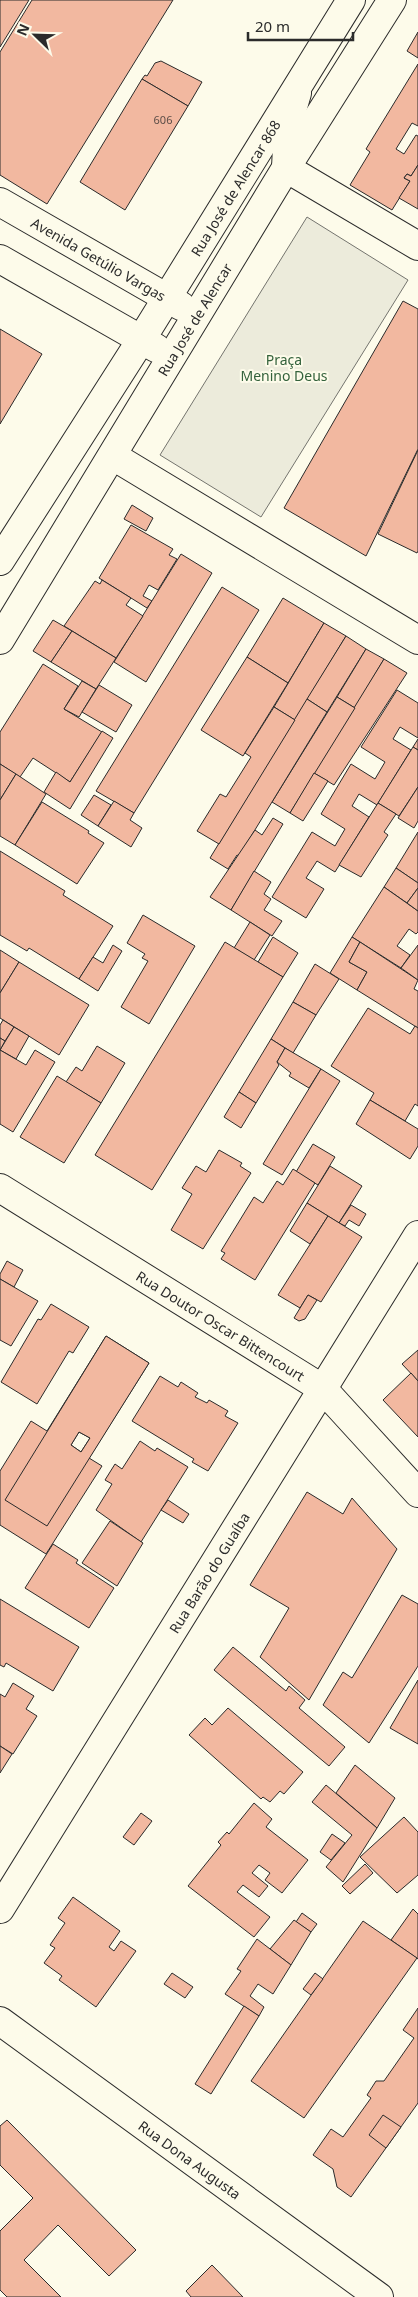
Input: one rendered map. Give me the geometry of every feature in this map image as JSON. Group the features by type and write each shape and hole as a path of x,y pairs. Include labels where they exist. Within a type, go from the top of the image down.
{"street":[{"path":"351,0 302,77 288,124 286,168 418,246"},
{"name":"Rua José de Alencar","path":"0,640 286,168 392,0"},
{"name":"Rua José de Alencar 868","path":"166,297 302,77"},
{"name":"Avenida Getúlio Vargas","path":"0,202 198,315"},
{"path":"0,259 172,358"},
{"path":"0,561 141,340 166,297"},
{"path":"113,456 418,640"},
{"name":"Rua Doutor Oscar Bittencourt","path":"0,1188 323,1389 418,1493"},
{"name":"Rua Barão do Guaíba","path":"0,1909 418,1235"},
{"name":"Rua Dona Augusta","path":"0,2021 379,2297"}],"green space":[{"name":"Praça Menino Deus","path":"307,217 408,280 261,517 160,455"}],"building":[{"path":"0,0 29,0 0,47"},
{"path":"32,0 173,0 47,204 0,175 0,52"},
{"path":"418,32 418,58 407,51"},
{"path":"161,61 202,82 188,106 142,79 145,75 147,76 155,63"},
{"path":"418,64 418,126 412,123 396,149 404,154 416,135 418,136 418,165 411,176 407,174 404,178 410,181 392,210 350,185 370,152 366,149"},
{"path":"142,79 188,106 125,210 80,182"},
{"path":"418,165 418,209 399,198 410,181 404,178 407,174 411,176"},
{"path":"403,301 418,309 418,449 366,556 284,508"},
{"path":"0,329 42,354 0,424"},
{"path":"418,450 418,551 417,553 378,534"},
{"path":"132,505 153,518 146,531 124,519"},
{"path":"131,525 173,549 169,555 177,559 158,590 149,585 143,596 152,601 147,608 99,578"},
{"path":"181,554 212,573 146,682 114,662"},
{"path":"102,580 131,598 126,605 143,616 116,658 64,626 95,581 100,584"},
{"path":"222,587 259,610 134,813 96,791"},
{"path":"283,598 324,623 288,683 247,657"},
{"path":"53,620 72,631 51,662 33,651"},
{"path":"324,623 346,636 295,720 274,707"},
{"path":"72,631 116,658 96,689 51,662"},
{"path":"346,636 366,649 327,712 307,699"},
{"path":"366,649 384,659 355,708 337,697"},
{"path":"247,657 288,683 243,756 201,730"},
{"path":"384,659 407,673 334,785 314,773"},
{"path":"43,664 78,686 64,709 102,732 70,782 33,758 20,777 0,764 0,732"},
{"path":"82,681 96,689 79,717 64,709"},
{"path":"99,685 132,705 116,732 82,712"},
{"path":"397,690 418,703 418,738 400,727 393,739 411,750 377,805 359,794 352,806 369,817 335,872 317,861 306,878 324,889 306,918 272,897 312,832 335,846 345,829 321,814 351,764 375,779 385,762 361,747"},
{"path":"337,697 355,708 290,813 272,802"},
{"path":"307,699 327,712 239,856 237,855 228,869 210,858"},
{"path":"274,707 295,720 219,844 197,831 220,794 226,797 251,757 245,753"},
{"path":"102,731 113,738 70,809 44,792 56,772 70,782"},
{"path":"418,739 418,750 413,747"},
{"path":"413,747 418,750 418,787 399,816 378,803"},
{"path":"0,764 16,774 0,800"},
{"path":"314,773 328,781 303,821 290,813"},
{"path":"16,774 46,794 15,845 0,836 0,800"},
{"path":"418,787 418,821 414,828 398,818"},
{"path":"94,795 111,805 98,826 81,815"},
{"path":"114,801 134,813 130,820 142,828 131,847 98,826"},
{"path":"42,802 89,831 88,833 104,843 77,884 15,845"},
{"path":"378,803 396,814 384,832 388,835 361,877 339,865"},
{"path":"273,818 283,824 231,910 210,897 255,830 262,835"},
{"path":"418,832 418,883 396,868"},
{"path":"0,851 65,891 63,895 113,926 79,979 29,948 27,951 0,935"},
{"path":"396,868 418,883 418,888 407,903 384,887"},
{"path":"254,871 271,882 264,894 271,899 264,910 282,921 272,936 231,910"},
{"path":"384,887 418,911 418,932 416,934 409,929 397,946 410,955 401,968 352,937"},
{"path":"418,888 418,911 407,903"},
{"path":"143,915 195,946 149,1024 121,1007 148,961 142,958 145,954 127,943"},
{"path":"250,922 270,935 254,960 234,948"},
{"path":"273,937 298,953 283,977 258,962"},
{"path":"352,937 360,942 349,962 367,972 357,990 330,973"},
{"path":"225,942 283,977 152,1190 95,1155"},
{"path":"360,942 418,980 414,989 418,991 418,1028 357,990 367,972 349,962"},
{"path":"113,945 122,951 98,991 79,979 93,957 103,963"},
{"path":"418,945 418,980 401,968"},
{"path":"0,950 19,962 0,993"},
{"path":"19,962 89,1005 59,1055 0,1018 0,993"},
{"path":"315,964 339,979 316,1015 293,1002"},
{"path":"293,1002 316,1015 293,1053 271,1039"},
{"path":"368,1008 410,1034 415,1026 418,1028 418,1106 415,1104 405,1121 370,1100 374,1093 331,1066"},
{"path":"3,1020 14,1027 5,1041 0,1038 0,1025"},
{"path":"14,1027 29,1036 16,1059 0,1050"},
{"path":"0,1038 5,1041 0,1050"},
{"path":"271,1039 285,1048 277,1062 279,1065 256,1103 239,1092"},
{"path":"97,1046 125,1063 101,1103 66,1082 76,1067 82,1071"},
{"path":"285,1048 321,1069 309,1088 289,1076 291,1073 277,1062"},
{"path":"0,1050 26,1065 35,1050 55,1062 13,1132 0,1124"},
{"path":"321,1069 340,1081 282,1175 263,1164"},
{"path":"57,1076 101,1103 64,1163 20,1137"},
{"path":"239,1092 256,1103 241,1128 224,1117"},
{"path":"370,1100 418,1129 418,1146 410,1159 356,1124"},
{"path":"313,1144 335,1157 318,1185 296,1172"},
{"path":"219,1150 242,1163 240,1166 251,1173 203,1249 171,1230 192,1194 182,1188 196,1166 206,1172"},
{"path":"330,1166 362,1186 339,1223 307,1203"},
{"path":"293,1169 315,1183 255,1280 221,1259 225,1253 221,1251 254,1197 263,1203 277,1181 283,1185"},
{"path":"307,1203 328,1216 310,1244 290,1231"},
{"path":"351,1205 366,1214 359,1226 349,1220 345,1226 339,1223"},
{"path":"328,1216 362,1237 321,1302 308,1295 300,1308 278,1295"},
{"path":"7,1261 23,1270 14,1287 0,1279 0,1274"},
{"path":"0,1279 38,1301 11,1346 0,1340"},
{"path":"308,1295 317,1300 305,1319 299,1321 294,1318"},
{"path":"51,1304 89,1327 73,1353 69,1351 37,1404 1,1382 38,1319 41,1320"},
{"path":"106,1336 149,1363 89,1458 102,1466 46,1554 0,1525 0,1471 31,1421 47,1431","holes":["79,1432 90,1438 81,1452 71,1445"]},
{"path":"106,1336 149,1363 47,1526 5,1500","holes":["79,1432 90,1438 81,1452 71,1445"]},
{"path":"418,1350 418,1381 402,1364"},
{"path":"411,1373 418,1381 418,1437 383,1400"},
{"path":"160,1376 178,1387 181,1382 198,1393 195,1397 207,1403 209,1400 228,1411 225,1416 238,1423 208,1471 192,1462 194,1459 132,1421"},
{"path":"140,1441 155,1451 157,1448 188,1467 141,1542 96,1510 112,1484 105,1480 115,1464 122,1469"},
{"path":"307,1492 343,1514 352,1498 397,1549 309,1700 260,1657 289,1608 250,1585"},
{"path":"168,1500 189,1514 183,1523 161,1510"},
{"path":"110,1521 143,1543 117,1586 82,1563"},
{"path":"53,1544 78,1560 76,1563 114,1588 89,1628 25,1588"},
{"path":"402,1595 418,1604 418,1666 369,1743 323,1705 343,1672 352,1678"},
{"path":"0,1599 79,1647 53,1691 6,1663 4,1667 0,1665"},
{"path":"233,1647 286,1691 289,1686 305,1700 299,1708 345,1747 329,1766 214,1670"},
{"path":"418,1680 418,1744 390,1728"},
{"path":"13,1683 34,1696 26,1709 37,1716 13,1754 0,1746 0,1694 5,1697"},
{"path":"228,1708 303,1772 284,1794 280,1791 270,1802 263,1797 261,1799 189,1735 205,1718 212,1725"},
{"path":"0,1746 12,1754 0,1773"},
{"path":"355,1765 395,1798 377,1828 336,1793"},
{"path":"326,1785 377,1828 343,1882 326,1867 352,1835 312,1802"},
{"path":"254,1803 272,1819 266,1827 308,1860 282,1893 265,1880 270,1873 259,1865 252,1873 268,1886 259,1897 243,1885 237,1892 270,1917 254,1937 188,1886 221,1845 218,1842 227,1832 229,1834"},
{"path":"141,1813 152,1821 134,1845 123,1837"},
{"path":"404,1817 418,1832 418,1875 397,1893 360,1857"},
{"path":"332,1834 345,1843 331,1860 320,1852"},
{"path":"365,1864 373,1873 350,1894 342,1886"},
{"path":"73,1897 120,1931 109,1947 114,1951 121,1941 136,1951 96,2007 59,1980 62,1976 44,1963 55,1948 50,1945 65,1923 58,1918"},
{"path":"413,1909 418,1914 418,1959 391,1940"},
{"path":"302,1913 317,1924 311,1932 296,1922"},
{"path":"294,1920 311,1932 291,1965 270,1949"},
{"path":"363,1921 417,1958 304,2118 251,2081"},
{"path":"257,1939 291,1965 273,1994 258,1984 250,1996 264,2007 259,2016 225,1994 241,1971 237,1969"},
{"path":"172,1973 193,1987 185,1998 164,1984"},
{"path":"315,1973 323,1979 311,1995 303,1989"},
{"path":"244,2006 259,2016 211,2094 195,2084"},
{"path":"418,2008 418,2103 351,2197 337,2187 333,2169 313,2155 331,2129 343,2137 371,2098 367,2095 376,2081 384,2081 414,2038 403,2030"},
{"path":"383,2115 401,2127 386,2148 369,2135"},
{"path":"7,2120 136,2250 109,2276 58,2225 24,2260 61,2297 7,2297 0,2290 0,2231 33,2198 0,2165 0,2126"},
{"path":"212,2265 243,2297 191,2297 186,2291"}]}
